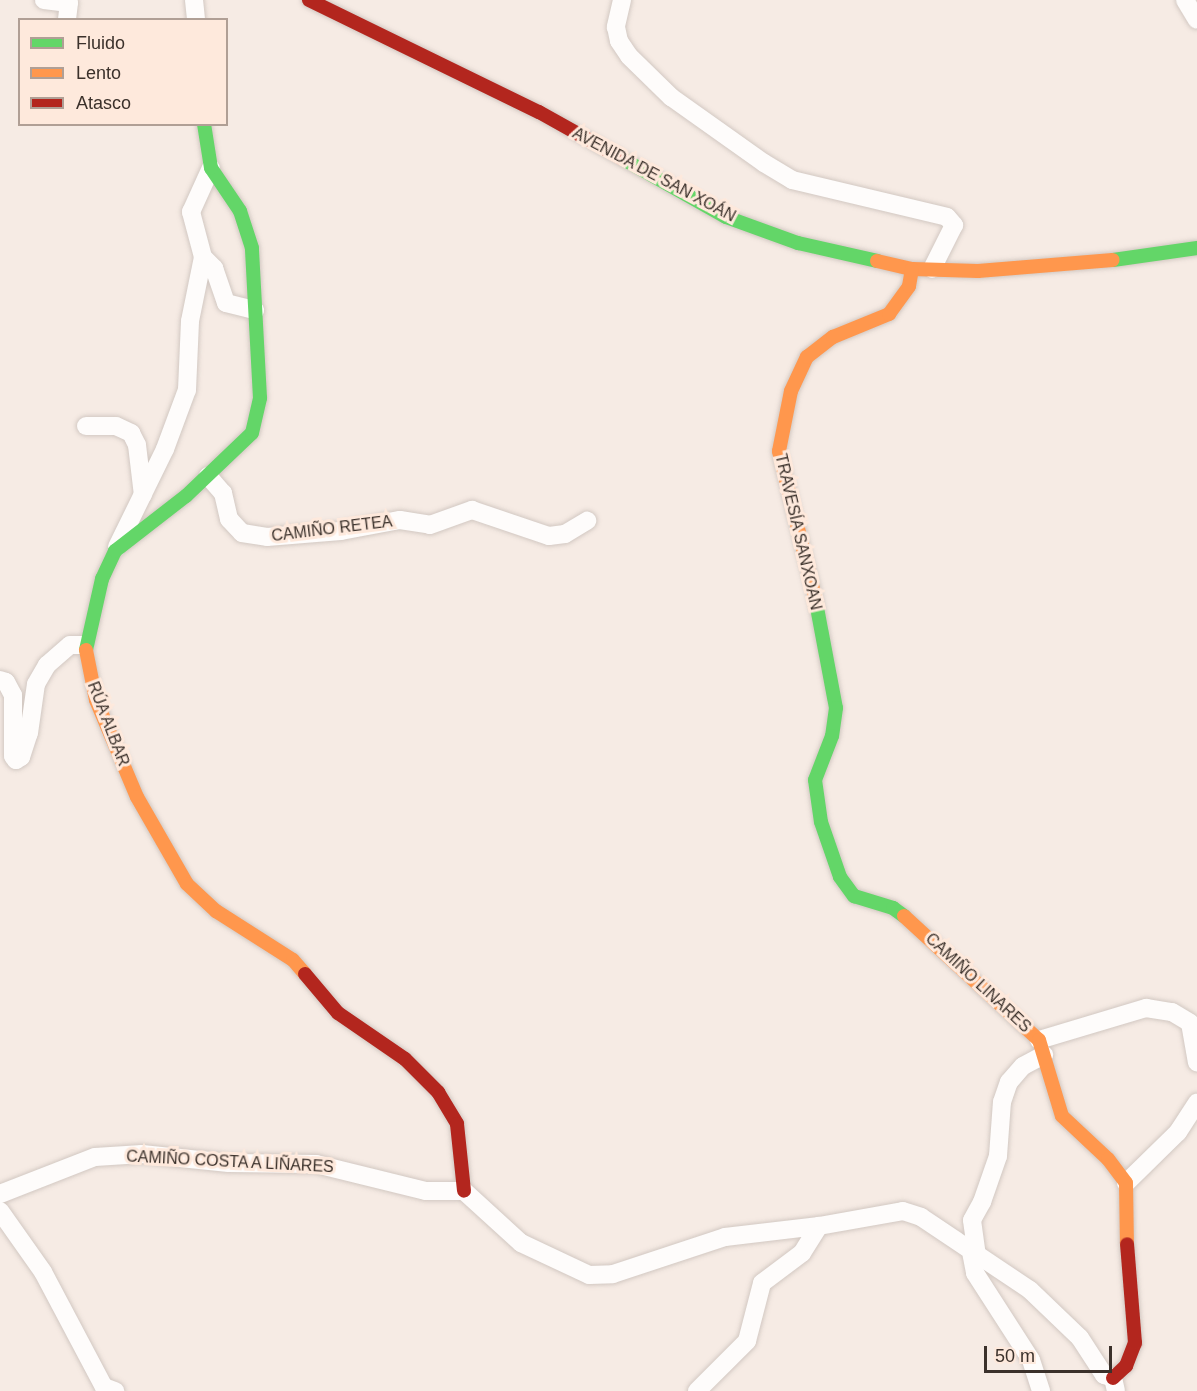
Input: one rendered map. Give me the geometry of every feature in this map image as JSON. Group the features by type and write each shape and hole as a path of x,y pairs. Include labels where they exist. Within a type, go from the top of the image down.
{"street":[{"path":"44,0 68,8"},
{"path":"194,0 196,18"},
{"name":"AVENIDA DE SAN XOÁN","path":"309,0 539,112 726,217 798,243 912,269 1020,270 1197,248"},
{"path":"622,0 616,27 619,41 629,56 671,97 764,163 792,180 947,217 954,225 933,269"},
{"path":"1185,0 1197,20"},
{"name":"RÚA ALBAR","path":"204,126 211,168 240,211 252,248 260,398 252,433 208,476 115,551 102,579 85,645 96,700 137,797 187,884 216,911 293,960 338,1013 405,1059 438,1092 457,1124 464,1191"},
{"path":"115,551 165,449 187,390 190,321 203,256 191,212 211,168"},
{"path":"203,256 214,268 226,303 255,310"},
{"name":"TRAVESÍA SANXOAN","path":"815,780 832,736 836,708 813,587 778,451 784,420 807,357 832,338 889,314 909,286 912,269"},
{"path":"86,426 116,426 131,433 137,445 143,495"},
{"name":"CAMIÑO RETEA","path":"208,476 222,493 229,519 242,533 267,537 341,531 400,520 430,525 472,510 549,536 565,534 587,521"},
{"path":"0,680 6,682 13,695 13,756 16,760 28,733 36,684 47,665 70,645 85,645"},
{"name":"CAMIÑO LINARES","path":"815,780 821,822 840,877 854,896 894,908 918,925 935,946 1041,1048"},
{"path":"1041,1391 1031,1360 975,1273 972,1220 982,1202 998,1156 1002,1101 1009,1082 1041,1048 1146,1008 1172,1012 1190,1023 1197,1062"},
{"path":"464,1191 521,1243 589,1275 613,1274 725,1237 819,1226 903,1210 921,1217 1030,1290 1080,1338 1104,1375 1115,1384 1126,1366 1135,1343 1125,1221 1126,1183 1108,1159 1062,1116 1041,1048"},
{"path":"1126,1183 1178,1132 1197,1103"},
{"name":"CAMIÑO COSTA A LIÑARES","path":"0,1194 95,1157 142,1154 229,1163 316,1164 426,1191 464,1191"},
{"path":"0,1211 43,1272 108,1390"},
{"path":"696,1391 747,1341 762,1283 802,1252 819,1226"}],"traffic: fast":[{"path":"86,650 102,579 115,551 186,496 252,433 260,398 252,248 240,211 211,168 204,126"},
{"path":"623,159 726,217 798,243 877,261"},
{"path":"1113,260 1197,248"},
{"path":"815,597 836,708 832,736 815,780 821,822 840,877 854,896 893,908 904,916"}],"traffic: slow":[{"path":"877,261 912,269 978,271 1113,260"},
{"path":"815,597 779,451 791,391 807,357 833,337 889,314 909,286 912,269"},
{"path":"86,650 96,700 137,797 187,884 216,911 293,960 305,974"},
{"path":"904,916 1039,1040 1062,1116 1108,1159 1126,1183 1127,1244"}],"traffic: jam":[{"path":"309,0 539,112 623,159"},
{"path":"305,974 338,1013 405,1059 438,1092 457,1124 464,1191"},
{"path":"1113,1378 1126,1366 1135,1343 1127,1244"}]}
